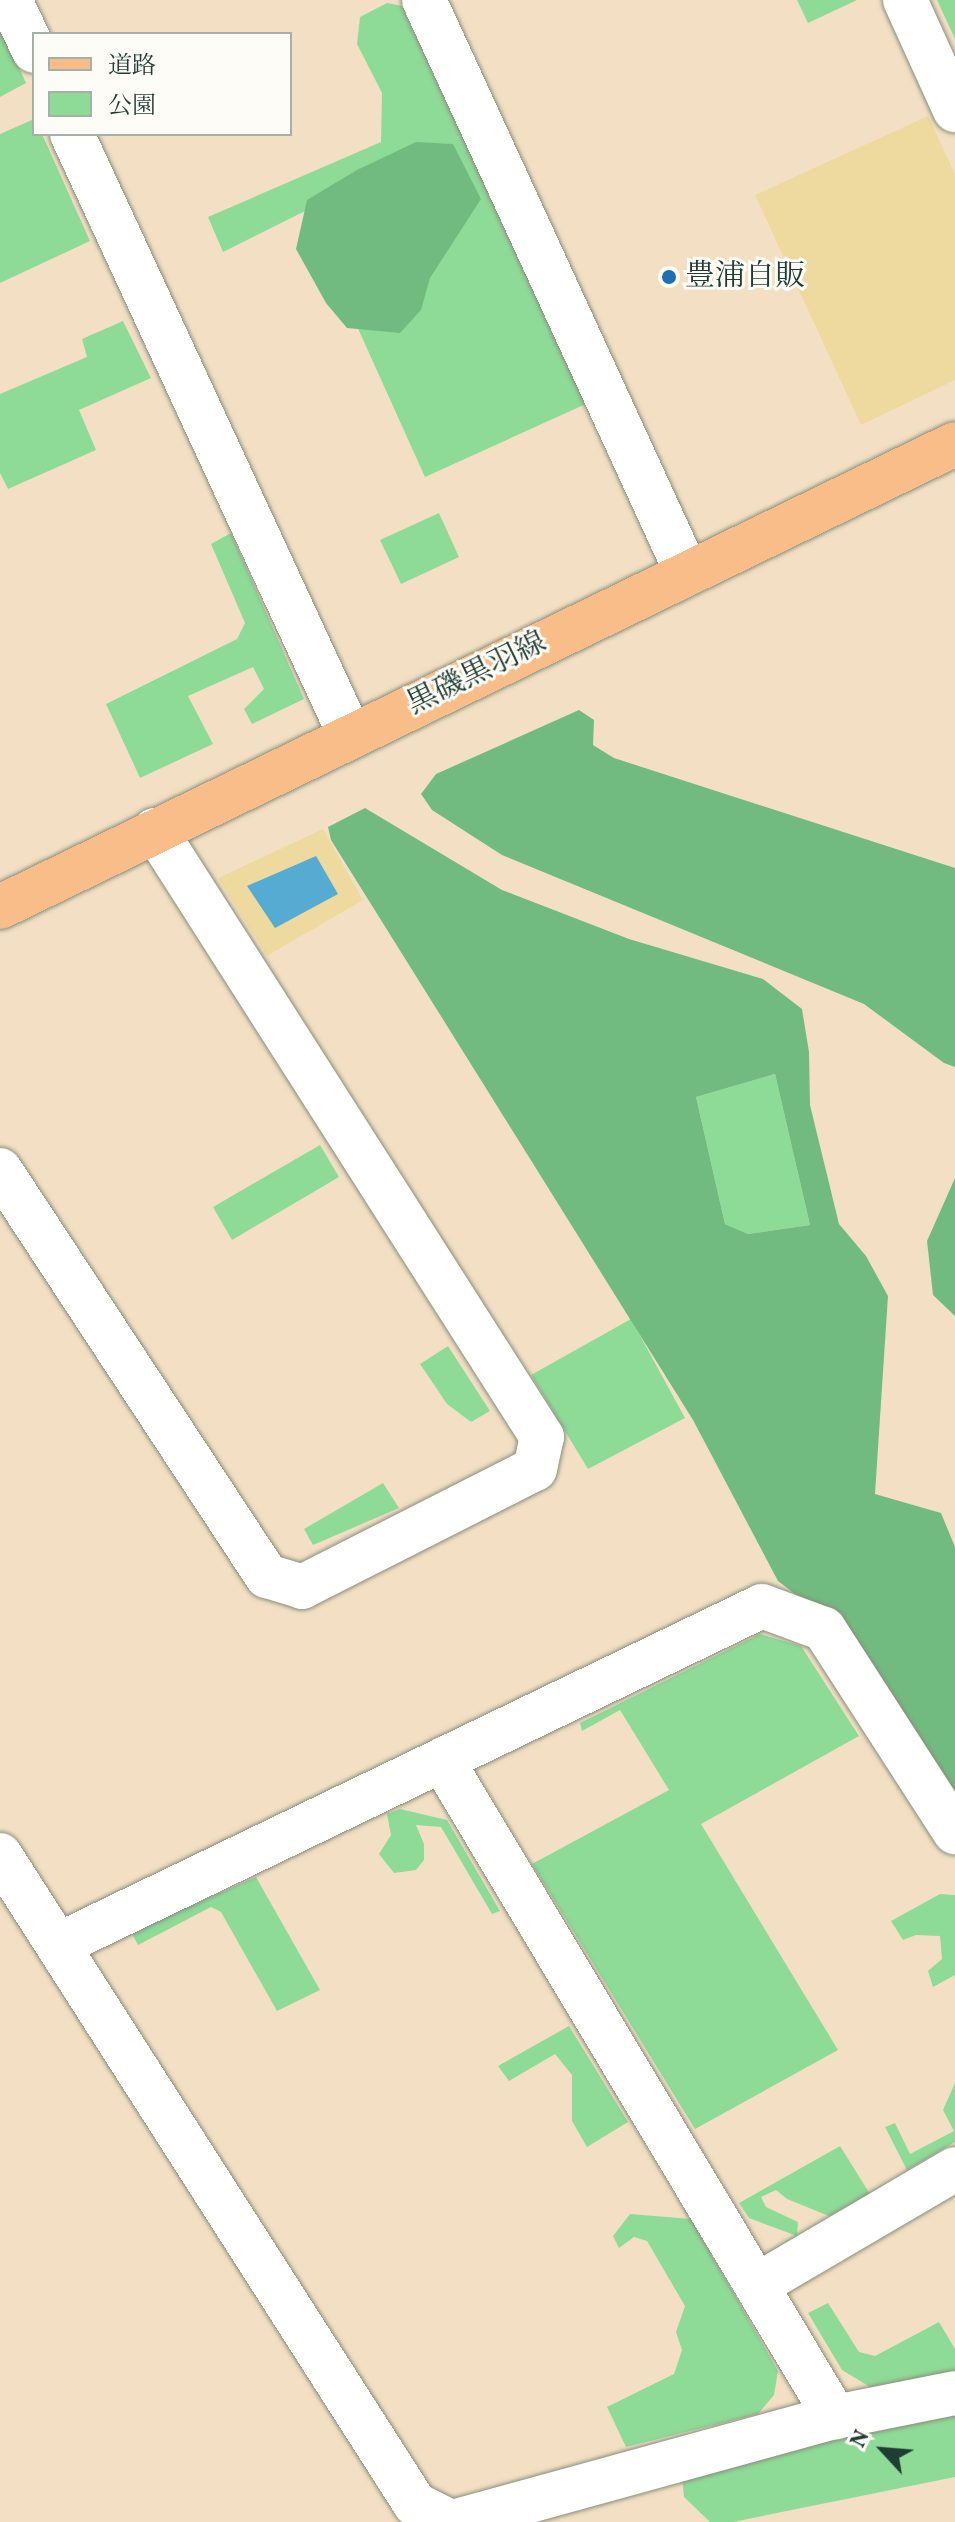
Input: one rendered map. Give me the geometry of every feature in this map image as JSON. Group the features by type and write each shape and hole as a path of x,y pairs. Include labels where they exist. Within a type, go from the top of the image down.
{"main road":[{"name":"黒磯黒羽線","path":"0,907 955,444"}],"street":[{"path":"10,0 32,47"},
{"path":"424,0 687,573"},
{"path":"905,0 955,110"},
{"path":"73,136 350,735"},
{"path":"0,1170 267,1576 302,1587 535,1469 542,1437 155,830"},
{"path":"58,1945 762,1606 824,1629 955,1832"},
{"path":"442,1760 759,2284 835,2417"},
{"path":"0,1855 415,2504 451,2522 835,2417 955,2393"},
{"path":"759,2284 955,2169"}],"green space":[{"path":"797,0 857,0 808,23"},
{"path":"937,0 955,0 955,39"},
{"path":"387,3 402,6 588,403 425,477 305,211 223,252 208,217 381,142 382,93 357,44 360,17"},
{"path":"0,26 26,83 0,97"},
{"path":"32,120 32,136 43,136 90,241 0,283 0,134"},
{"path":"416,142 453,144 481,199 430,278 421,310 400,333 347,328 326,303 296,249 307,200 357,170"},
{"path":"123,321 151,378 79,410 96,450 8,489 0,473 0,394 87,357 82,339"},
{"path":"439,513 459,557 401,584 380,540"},
{"path":"231,533 304,699 252,724 244,709 264,689 253,667 188,696 213,744 140,778 106,704 237,639 245,623 211,544"},
{"path":"579,710 594,720 593,745 614,758 955,868 955,1067 944,1063 864,1004 502,855 432,810 421,794 436,774"},
{"path":"365,808 502,890 629,939 763,979 802,1009 809,1052 810,1105 839,1224 866,1256 888,1296 875,1494 941,1513 955,1547 955,1809 834,1624 778,1581 693,1420 331,840 328,827","holes":["775,1074 810,1225 748,1234 725,1224 696,1097"]},
{"path":"775,1074 810,1225 748,1234 725,1224 696,1097"},
{"path":"320,1145 339,1177 232,1240 213,1207"},
{"path":"955,1178 955,1316 933,1295 927,1241"},
{"path":"631,1319 685,1418 588,1469 531,1375"},
{"path":"448,1346 490,1411 471,1422 447,1404 420,1364"},
{"path":"383,1483 399,1508 313,1545 304,1529"},
{"path":"760,1634 801,1646 859,1736 701,1824 838,2050 695,2129 532,1864 669,1790 620,1710 582,1731 580,1723"},
{"path":"400,1809 447,1820 500,1911 492,1914 441,1827 416,1825 424,1844 424,1860 416,1870 394,1873 379,1854 391,1835 387,1814"},
{"path":"256,1877 320,1990 277,2011 221,1912 211,1907 138,1945 131,1932"},
{"path":"940,1894 955,1895 955,1975 933,1987 928,1971 942,1959 940,1936 916,1935 903,1940 891,1921"},
{"path":"569,2026 628,2122 587,2147 572,2121 572,2075 555,2054 509,2081 498,2066"},
{"path":"955,2083 955,2142 907,2170 885,2127 895,2123 910,2154 954,2131 943,2110"},
{"path":"840,2146 870,2194 829,2216 787,2199 776,2190 761,2197 766,2207 798,2222 797,2236 749,2218 739,2203"},
{"path":"630,2214 691,2219 778,2371 774,2395 758,2414 626,2447 607,2407 674,2374 682,2350 676,2332 685,2306 647,2241 634,2237 619,2248 613,2236"},
{"path":"828,2303 859,2352 875,2356 939,2322 955,2349 955,2374 870,2387 842,2370 808,2313"},
{"path":"955,2414 955,2477 733,2522 710,2522 684,2497 682,2477 825,2438"}],"sand":[{"path":"928,116 955,174 955,380 861,425 755,195"},
{"path":"323,829 363,900 267,956 218,878"}],"water":[{"path":"316,856 338,894 275,928 247,886"}],"place":[{"name":"豊浦自販","path":"669,277"}]}
